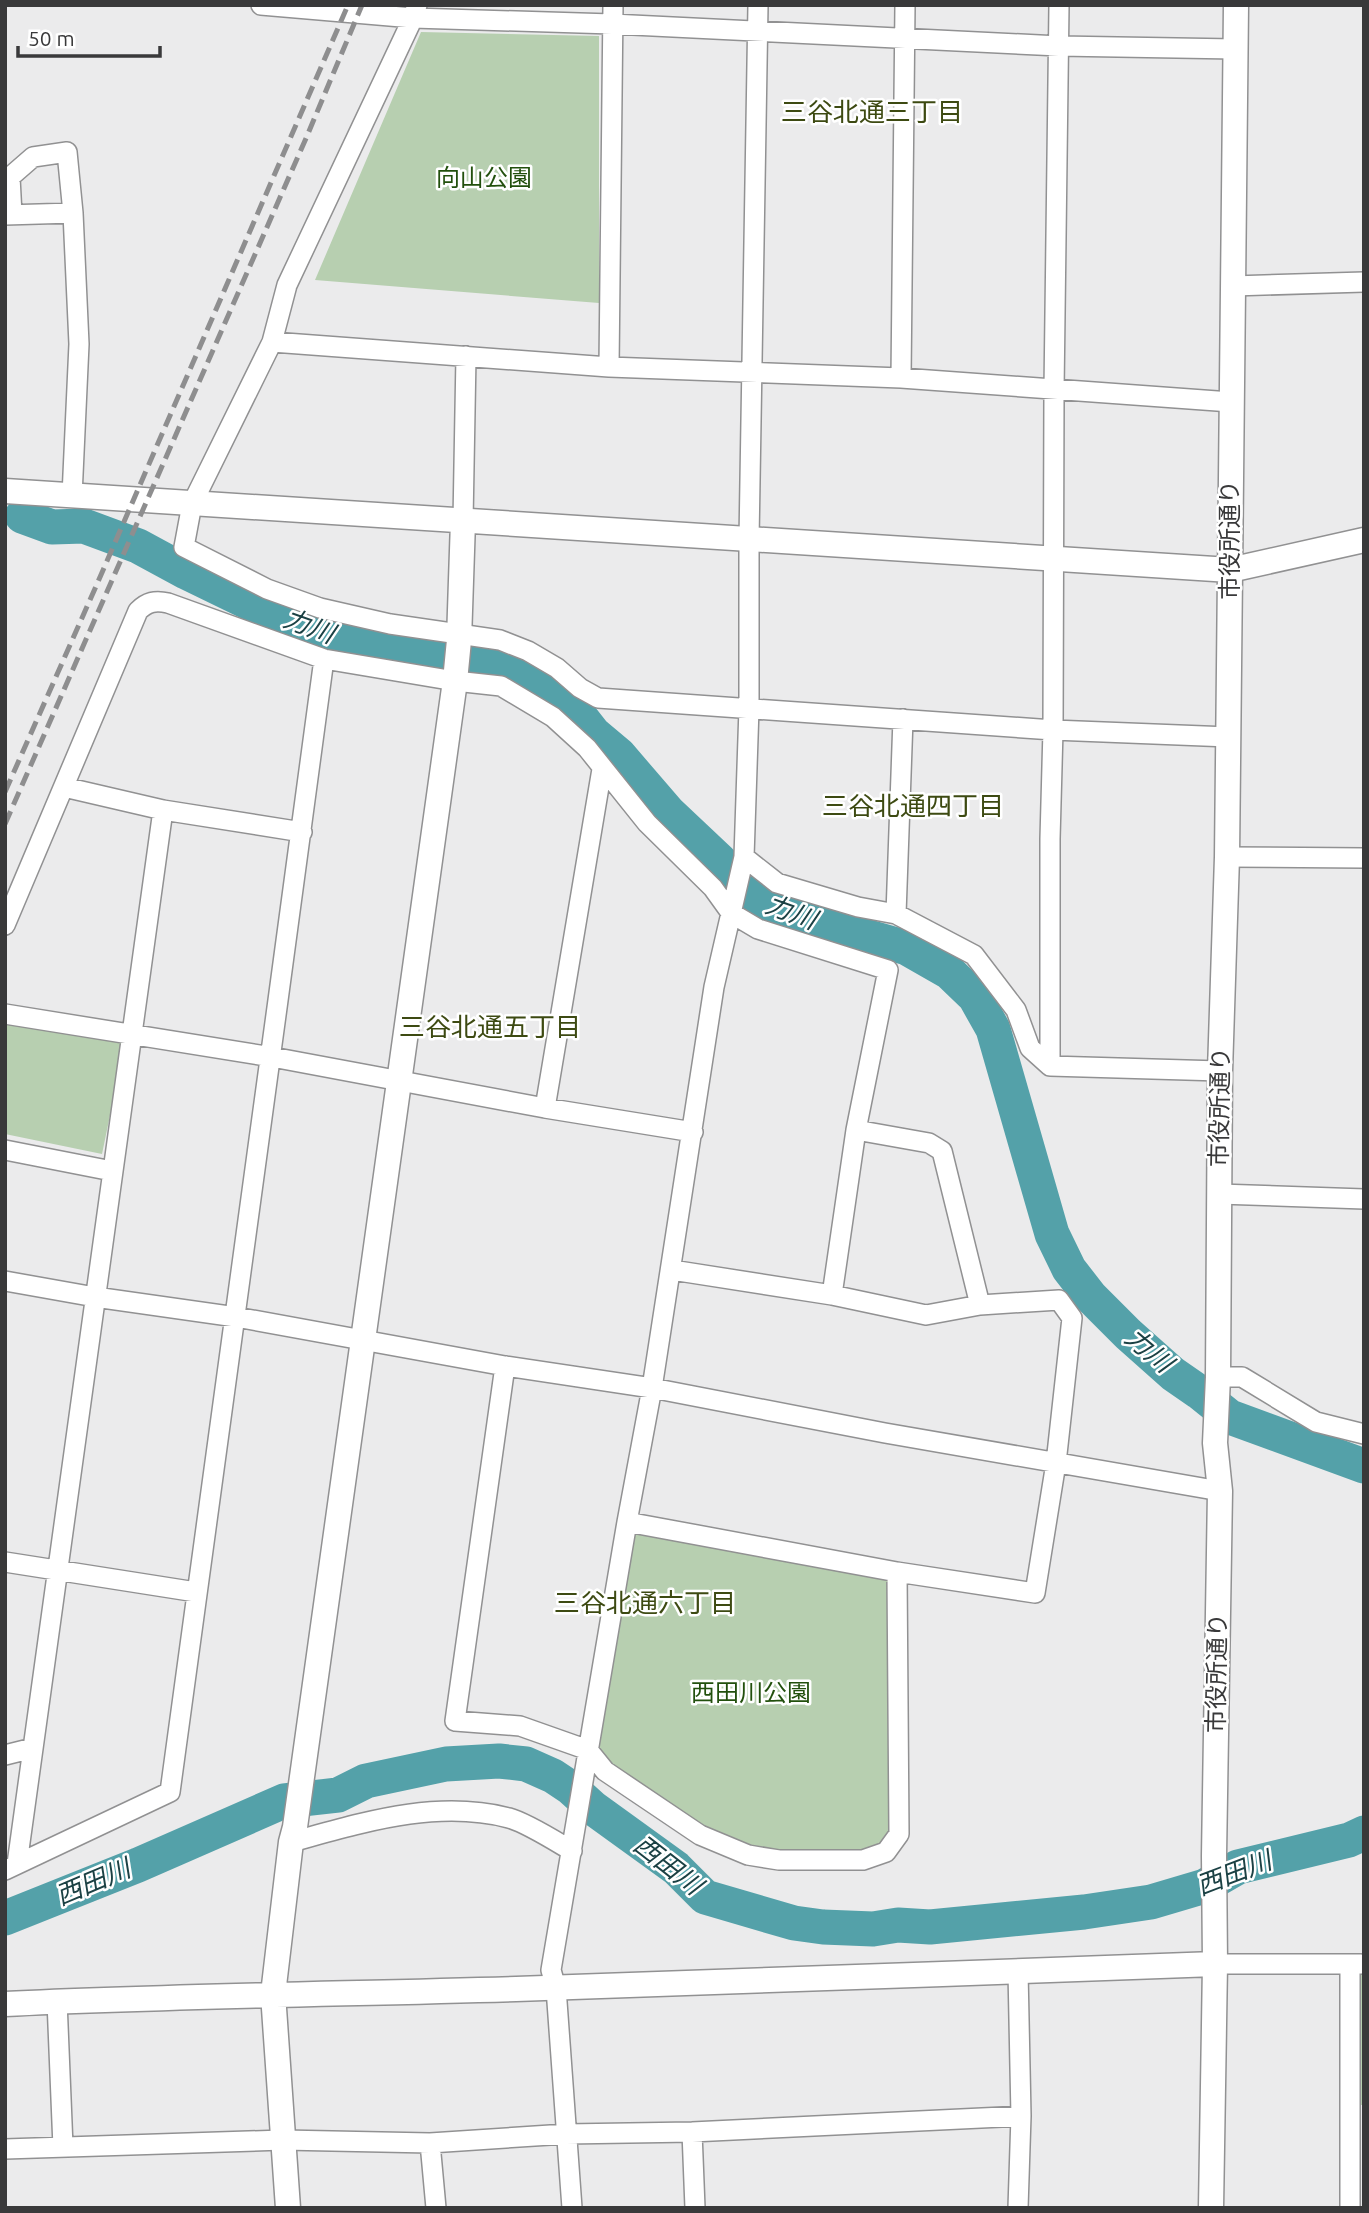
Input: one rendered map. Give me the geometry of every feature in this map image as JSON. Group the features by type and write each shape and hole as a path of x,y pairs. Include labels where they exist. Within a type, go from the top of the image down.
{"street":[{"path":"261,5 415,12 612,15 758,32 1059,46 1235,49"},
{"path":"572,2208 556,1988 551,1970 672,1270 714,987 743,861 749,708 751,372 758,5"},
{"path":"901,378 905,5"},
{"path":"1051,1066 1050,839 1059,5"},
{"name":"市役所通り","path":"1211,2208 1220,1491 1215,1443 1218,1377 1220,1071 1229,737 1236,5"},
{"path":"415,12 287,285 272,342 192,504 184,547 267,589 320,608 459,637 500,640 528,651 557,668 580,688 598,698 1053,730 1229,737"},
{"path":"609,367 612,15"},
{"path":"72,496 79,344 73,213 67,152 33,157 10,177 9,215 73,213"},
{"path":"1233,286 1364,282"},
{"path":"272,342 609,367 901,378 1231,402"},
{"path":"288,2208 274,1994 293,1834 455,681 463,521 466,356"},
{"path":"6,495 72,496 1230,570 1364,540"},
{"path":"5,925 138,611 144,605 151,602 168,603 324,659 501,686 553,717 587,748 647,823 758,929 888,970 856,1130 832,1295"},
{"path":"11,1867 170,1792 324,659"},
{"path":"896,914 903,719"},
{"path":"545,1108 602,769"},
{"path":"64,787 163,810 302,832"},
{"path":"11,1867 33,1748 163,810"},
{"path":"1227,857 1364,858"},
{"path":"743,861 777,883 858,907 896,914 974,955 1016,1010 1030,1048 1051,1066 1220,1071"},
{"path":"5,1014 272,1057 545,1108 692,1132"},
{"path":"856,1130 929,1143 942,1152 980,1305"},
{"path":"5,1150 112,1171"},
{"path":"1219,1194 1364,1199"},
{"path":"627,1522 897,1572 1035,1593 1056,1463 1072,1318 1059,1300 980,1305 926,1315 832,1295 672,1270"},
{"path":"5,1281 236,1317 505,1366 652,1388 1220,1491"},
{"path":"505,1366 455,1721 520,1726 587,1756 701,1835 748,1855 779,1860 863,1860 886,1852 899,1834 897,1572"},
{"path":"1218,1377 1242,1377 1316,1422 1364,1434"},
{"path":"5,1562 196,1592"},
{"path":"5,1755 33,1748"},
{"path":"293,1834 400,1815 454,1810 511,1818 571,1854"},
{"path":"5,2004 1018,1971 1214,1956 1359,1964 1358,2105 1350,2208"},
{"path":"1018,1971 1021,2116 1018,2208"},
{"path":"57,2001 63,2147"},
{"path":"5,2149 283,2140 430,2143 566,2134 692,2132 1021,2116"},
{"path":"692,2132 695,2208"},
{"path":"430,2143 436,2208"}],"green space":[{"name":"向山公園","path":"421,32 599,36 599,303 315,280"},
{"path":"5,1024 126,1038 102,1154 5,1134"},
{"name":"西田川公園","path":"627,1522 897,1572 899,1834 886,1852 748,1855 588,1750"},
{"path":"1350,1964 1364,1965 1364,2105 1351,2105"}],"waterway":[{"name":"力川","path":"22,516 52,527 84,526 138,546 293,624 362,644 431,656 500,658 561,692 594,734 619,755 668,812 720,861 754,898 782,912 907,948 949,972 975,997 993,1029 1052,1234 1069,1269 1090,1296 1128,1334 1173,1374 1230,1417 1364,1466"},
{"name":"西田川","path":"5,1918 138,1865 284,1801 338,1795 366,1781 446,1764 499,1761 526,1764 553,1776 571,1788 593,1808 676,1868 705,1897 794,1923 823,1927 930,1927 1084,1912 1151,1902 1205,1886 1238,1867 1349,1840 1364,1833"}],"railway":[{"path":"5,792 348,5"},
{"path":"5,824 362,5"}],"district":[{"name":"三谷北通三丁目","path":"872,112"},
{"name":"三谷北通四丁目","path":"913,806"},
{"name":"三谷北通五丁目","path":"490,1027"},
{"name":"三谷北通六丁目","path":"645,1603"}]}
